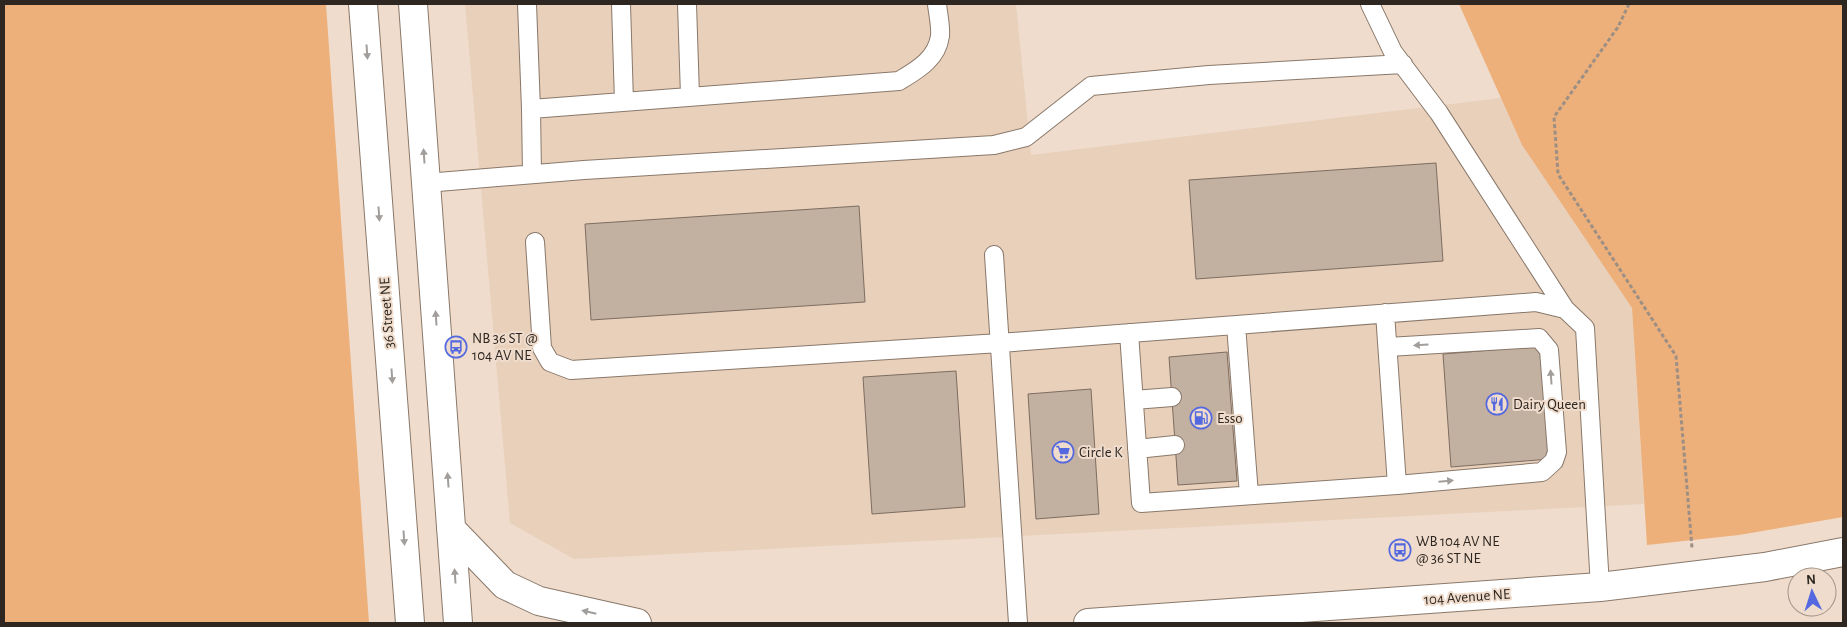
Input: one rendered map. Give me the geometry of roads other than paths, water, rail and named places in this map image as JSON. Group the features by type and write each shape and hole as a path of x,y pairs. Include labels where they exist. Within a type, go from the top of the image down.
{"street":[{"name":"36 Street NE","path":"364,4 410,623"},
{"path":"413,4 458,623"},
{"path":"451,529 505,585 539,601 637,623"},
{"name":"104 Avenue NE","path":"1088,623 1600,588 1765,567 1843,552"}],"lane":[{"path":"528,4 532,174"},
{"path":"620,4 624,102"},
{"path":"687,4 690,96"},
{"path":"531,109 899,81 919,69 935,53 940,35 937,4"},
{"path":"1370,4 1393,52 1439,113 1565,309 1585,328 1600,588"},
{"path":"426,183 532,174 994,146 1026,137 1091,86 1209,76 1403,64"},
{"path":"535,242 542,348 550,362 571,370 1000,343 1536,302 1565,309"},
{"path":"994,255 1018,623"},
{"path":"1386,313 1397,485"},
{"path":"1236,325 1236,392 1239,440 1249,495"},
{"path":"1129,333 1141,503 1397,485 1542,472 1554,461 1557,452 1550,350 1540,338 1388,347"},
{"path":"1134,400 1172,397"},
{"path":"1137,448 1176,445"}],"place":[{"name":"NB 36 ST @ 104 AV NE","path":"456,347"},
{"name":"Dairy Queen","path":"1497,404"},
{"name":"Esso","path":"1201,418"},
{"name":"Circle K","path":"1063,452"},
{"name":"WB 104 AV NE @ 36 ST NE","path":"1400,550"}]}
